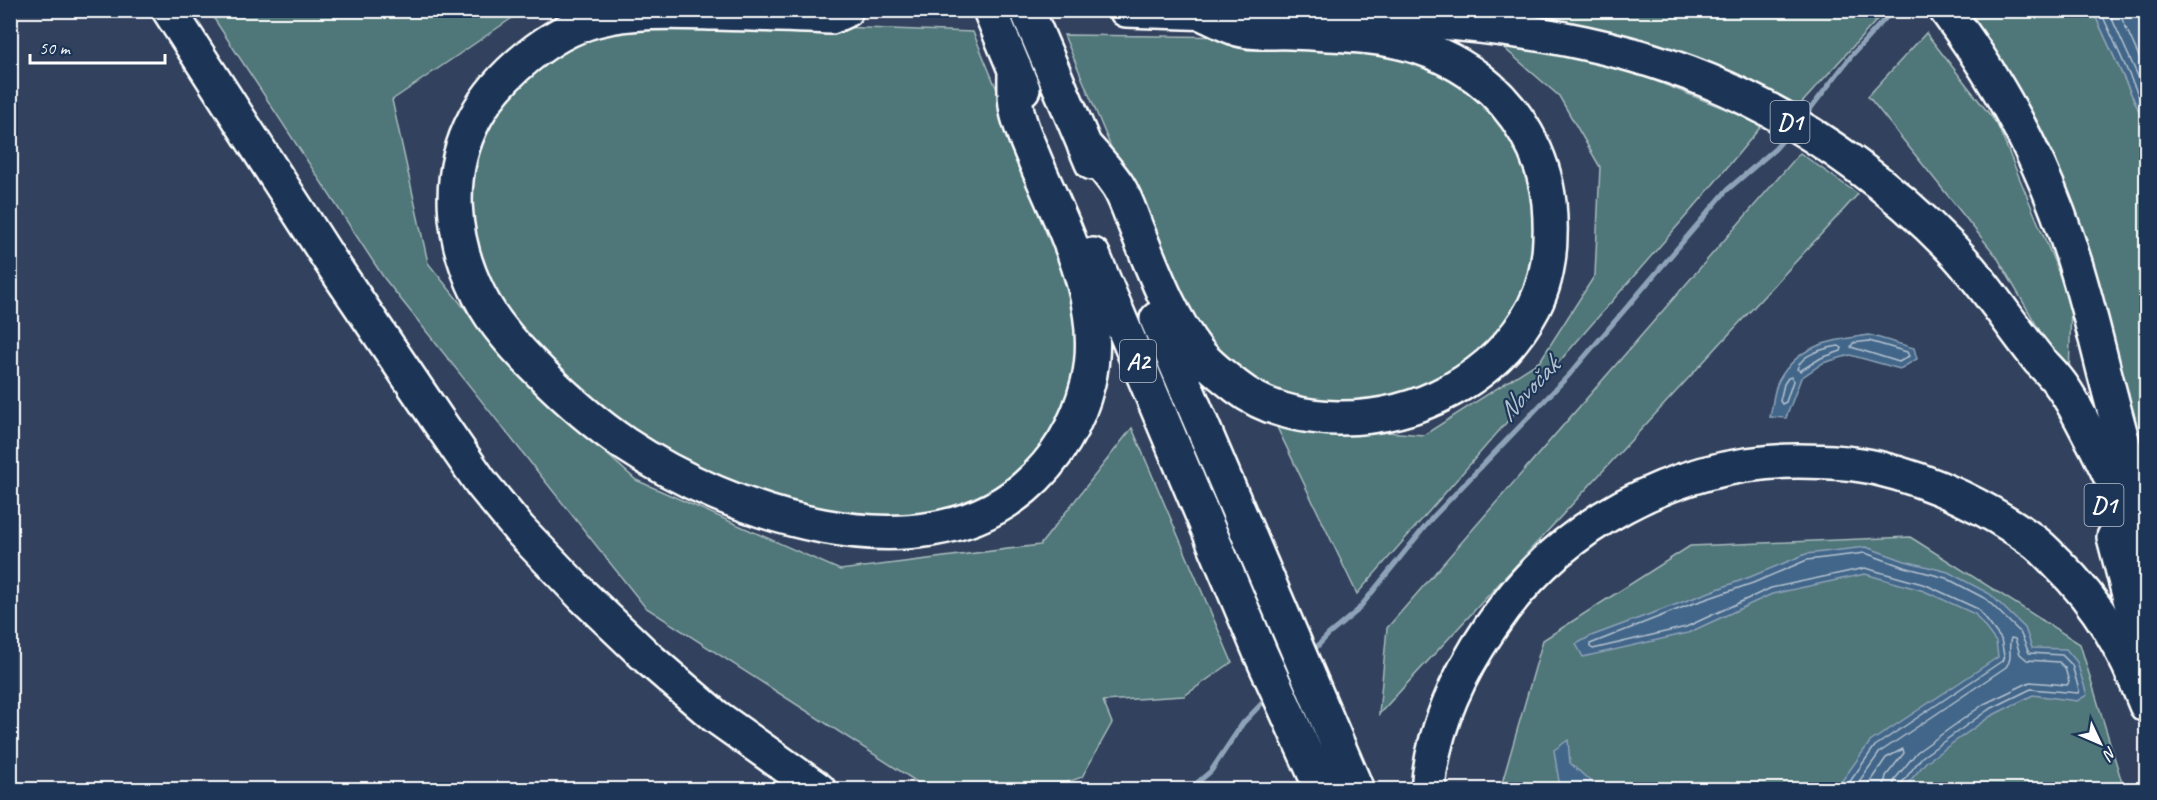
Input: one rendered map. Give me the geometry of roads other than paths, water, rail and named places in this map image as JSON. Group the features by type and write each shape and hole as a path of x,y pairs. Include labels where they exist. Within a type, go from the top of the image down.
{"main road":[{"path":"169,10 329,259 437,420 482,484 519,529 582,595 649,659 699,702 782,765 819,789"},
{"path":"846,10 831,17 671,12 595,20 552,39 522,61 480,108 468,131 459,158 455,186 459,243 480,296 519,351 562,394 625,444 662,467 700,485 774,514 827,528 886,533 954,526 989,512 1015,496 1036,478 1060,450 1077,417 1089,381 1092,348 1090,311 1079,269 1017,117 1015,69"},
{"name":"A2","path":"990,10 1260,652 1323,789"},
{"name":"A2","path":"1027,10 1357,789"},
{"name":"D1","path":"1126,10 1457,23 1566,39 1662,64 1745,98 1791,122 1887,190 1951,249 2005,312 2059,382 2099,452 2117,489 2146,568"},
{"path":"1946,10 1993,79 2016,120 2040,167 2067,236 2085,293 2144,521 2146,543"},
{"path":"1084,145 1120,188 1160,284 1186,335 1198,353 1240,390 1278,409 1310,417 1366,417 1428,402 1467,382 1515,336 1534,306 1544,279 1551,234 1547,187 1535,147 1511,110 1480,80 1451,60 1422,47 1380,37 1241,30 1200,12"},
{"name":"D1","path":"2039,359 2047,386 2078,440 2106,512 2122,562 2146,660"},
{"path":"1428,789 1438,735 1457,684 1478,645 1504,606 1538,568 1580,533 1617,509 1671,483 1722,468 1773,461 1827,461 1857,465 1925,482 1987,512 2036,543 2076,582 2105,619 2129,663 2146,705"}],"water":[{"path":"2093,11 2146,11 2146,126"},
{"path":"1869,335 1914,348 1917,359 1900,369 1850,355 1823,363 1801,378 1786,418 1770,417 1777,384 1787,368 1797,358 1829,342"},
{"path":"1866,547 1905,561 1948,572 1990,594 2025,628 2032,648 2066,649 2077,662 2087,695 2077,701 2033,695 1991,716 1926,762 1903,789 1836,789 1870,742 1998,657 1996,642 1975,614 1924,591 1865,574 1772,594 1688,633 1583,657 1576,644 1591,636 1806,554"},
{"path":"1568,740 1570,763 1599,789 1569,789 1559,782 1554,750"}],"waterway":[{"name":"Novočak","path":"1804,117 1852,55 1893,10"},
{"name":"Novočak","path":"1311,653 1328,635 1357,611 1432,518 1569,375 1727,190 1775,149 1789,133"},
{"name":"Novočak","path":"1189,790 1211,771 1243,723 1267,698"}]}
